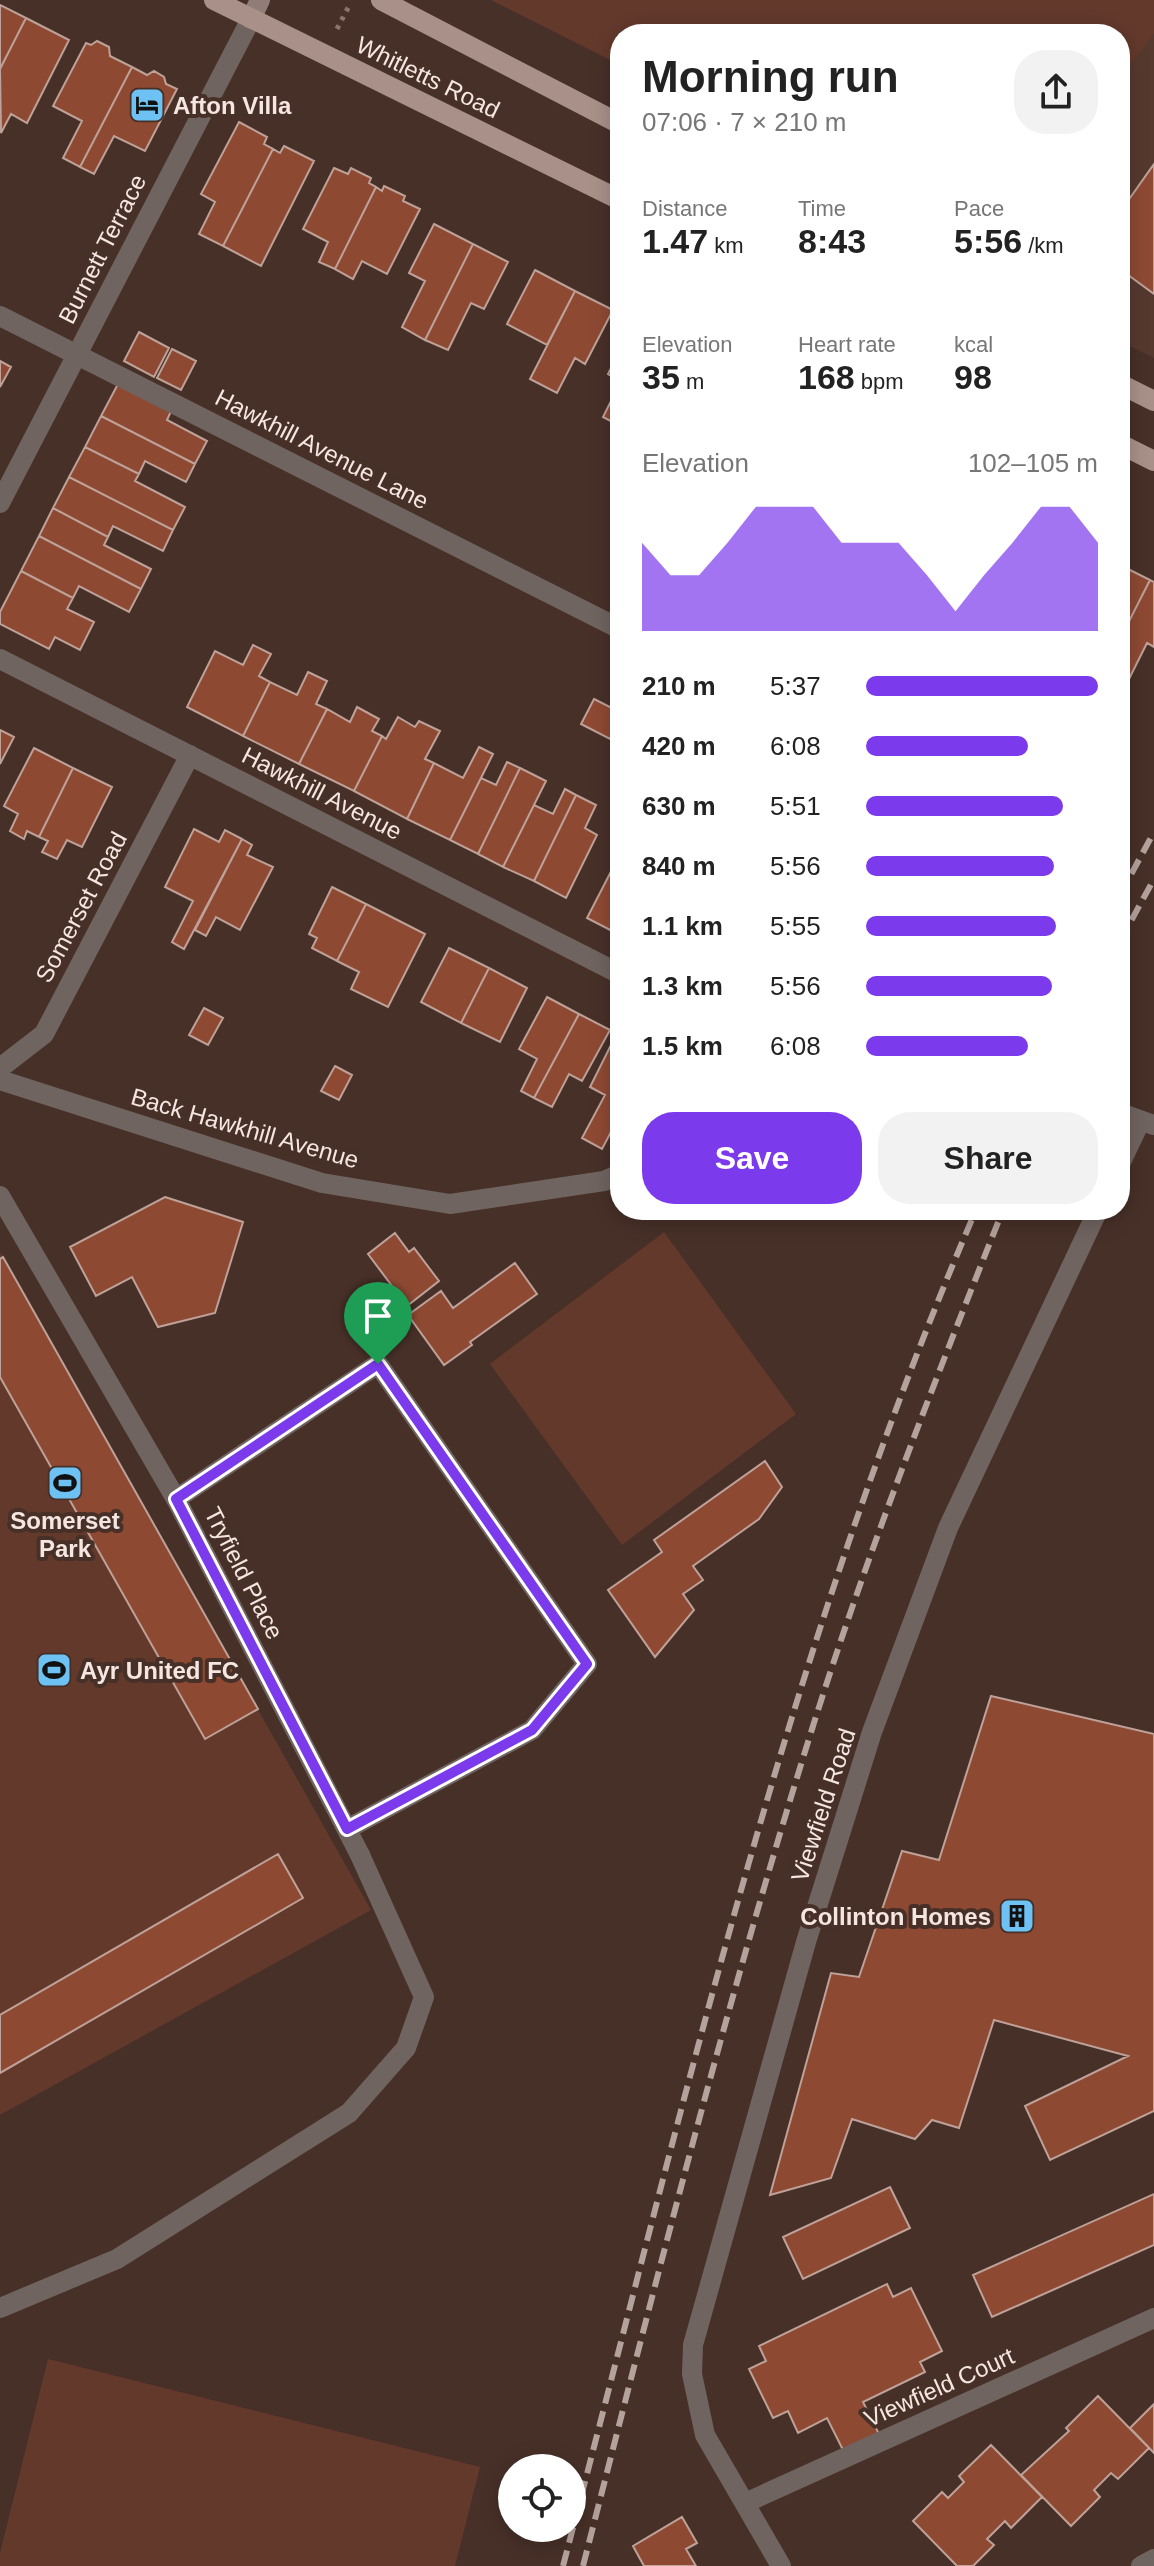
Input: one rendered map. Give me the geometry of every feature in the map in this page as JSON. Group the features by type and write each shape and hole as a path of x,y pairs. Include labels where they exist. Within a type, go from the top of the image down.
{"main road":[{"name":"Whitletts Road","path":"214,0 255,10 610,195"},
{"name":"Whitletts Road","path":"381,0 610,119"},
{"path":"1130,389 1154,401"},
{"path":"1130,449 1154,461"}],"street":[{"name":"Burnett Terrace","path":"0,503 255,10"},
{"name":"Hawkhill Avenue Lane","path":"0,316 610,624"},
{"name":"Hawkhill Avenue","path":"0,659 610,969"},
{"name":"Somerset Road","path":"0,1068 44,1034 190,755"},
{"name":"Back Hawkhill Avenue","path":"0,1080 322,1183 450,1204 610,1178"},
{"path":"1130,1149 1147,1123"},
{"name":"Tryfield Place","path":"0,1196 176,1499 360,1855 424,1997 406,2048 349,2113 117,2259 0,2308"},
{"name":"Viewfield Road","path":"781,2566 705,2435 692,2374 693,2345 806,1942 872,1732 948,1528 1093,1220"},
{"path":"176,1499 378,1364 587,1664 532,1730 347,1829"},
{"name":"Viewfield Court","path":"745,2503 1154,2318"},
{"path":"1141,2566 1154,2559"}],"shaded area":[{"path":"491,0 1154,0 1154,33 1130,66 1130,24 610,24 610,60"},
{"path":"1154,33 1154,358 1130,346 1130,66"},
{"path":"664,1232 796,1414 622,1545 490,1364"},
{"name":"Somerset Park","path":"0,1252 371,1910 0,2115"},
{"path":"48,2359 480,2467 455,2566 0,2566 0,2553"}],"building":[{"path":"0,5 26,18 0,69"},
{"path":"26,18 69,40 27,123 11,114 1,133 0,69"},
{"path":"97,41 109,47 110,56 132,67 80,167 63,158 82,121 53,106 86,43 91,45"},
{"path":"132,67 147,75 154,71 164,77 166,84 177,89 145,151 114,136 94,174 80,167"},
{"path":"239,122 267,137 264,144 273,149 223,246 199,234 215,202 201,194"},
{"path":"284,146 314,161 261,266 223,246 273,149 280,153"},
{"path":"1154,164 1154,294 1130,276 1130,198"},
{"path":"334,168 348,174 351,168 371,178 369,183 376,187 335,269 319,262 328,242 303,229"},
{"path":"384,186 405,196 403,201 420,209 387,274 362,261 353,279 335,269 376,187 382,191"},
{"path":"434,224 473,244 425,340 402,327 425,281 409,273"},
{"path":"473,244 508,262 484,309 471,303 448,350 425,340"},
{"path":"535,270 575,291 547,345 507,324"},
{"path":"575,291 610,308 610,316 585,364 575,358 557,393 530,379"},
{"path":"139,332 169,348 154,377 124,361"},
{"path":"172,349 196,361 181,390 157,378"},
{"path":"0,361 11,367 0,387"},
{"path":"119,382 172,409 167,420 207,441 195,464 101,416"},
{"path":"610,403 610,421 603,417"},
{"path":"101,416 195,464 186,482 145,461 139,474 85,447"},
{"path":"85,447 139,474 135,481 185,507 173,530 69,477"},
{"path":"69,477 173,530 163,551 113,526 108,537 53,508"},
{"path":"53,508 108,537 104,545 151,569 141,589 39,536"},
{"path":"39,536 141,589 129,612 79,586 73,598 21,571"},
{"path":"1130,570 1150,580 1130,619"},
{"path":"21,571 73,598 67,609 94,622 80,650 55,637 49,649 0,624 0,612"},
{"path":"1150,580 1154,582 1154,647 1147,643 1130,677 1130,619"},
{"path":"253,645 271,654 259,676 270,682 243,736 187,707 215,651 243,665"},
{"path":"308,672 327,681 316,704 327,709 299,764 243,736 270,682 297,695"},
{"path":"594,699 610,707 610,739 581,724"},
{"path":"357,707 379,719 372,731 382,736 354,791 299,764 327,709 350,722"},
{"path":"398,717 415,727 419,721 440,731 425,759 434,763 407,819 354,791 382,736 386,739"},
{"path":"0,730 14,737 0,764"},
{"path":"479,747 493,754 450,840 407,819 434,763 463,778"},
{"path":"34,748 73,768 39,837 27,831 24,839 10,831 18,814 4,806"},
{"path":"507,762 520,768 478,854 450,840 481,778 496,785"},
{"path":"73,768 112,787 82,847 67,840 57,859 42,852 48,841 39,837"},
{"path":"520,768 546,781 503,867 478,854"},
{"path":"565,789 576,795 534,881 503,867 534,805 553,814"},
{"path":"576,795 596,805 585,828 597,835 566,898 534,881"},
{"path":"194,829 219,842 225,830 242,839 184,949 172,942 193,901 165,887"},
{"path":"242,839 252,845 247,855 273,867 240,930 216,917 206,936 195,930"},
{"path":"610,873 610,930 587,918"},
{"path":"332,887 366,904 337,961 312,948 317,938 309,934"},
{"path":"366,904 425,934 388,1007 351,989 359,972 337,961"},
{"path":"449,948 489,968 461,1023 421,1002"},
{"path":"489,968 527,988 500,1042 461,1023"},
{"path":"547,997 579,1014 534,1098 521,1091 537,1059 519,1049"},
{"path":"204,1008 223,1018 208,1045 189,1035"},
{"path":"579,1014 610,1030 582,1081 569,1074 552,1107 534,1098"},
{"path":"610,1047 610,1134 602,1149 582,1138 605,1095 590,1087"},
{"path":"335,1066 352,1075 339,1100 321,1091"},
{"path":"165,1197 243,1222 215,1313 158,1327 132,1277 96,1296 70,1247"},
{"path":"395,1233 409,1252 414,1248 439,1281 407,1306 368,1254"},
{"path":"3,1257 258,1709 205,1739 0,1377 0,1259"},
{"path":"515,1263 537,1294 470,1342 472,1345 444,1365 408,1315 441,1291 453,1308"},
{"path":"765,1461 782,1487 759,1519 693,1566 703,1580 683,1594 694,1610 655,1657 608,1590 662,1552 654,1540"},
{"name":"Collinton Homes","path":"991,1696 1154,1734 1154,2111 1050,2160 1025,2106 1128,2056 994,2020 959,2128 932,2120 915,2139 852,2119 831,2178 770,2195 831,1973 859,1977 902,1851 939,1860"},
{"path":"278,1854 303,1898 0,2073 0,2015"},
{"path":"890,2187 910,2228 803,2279 783,2237"},
{"path":"1154,2194 1154,2245 992,2317 973,2275"},
{"path":"887,2284 893,2297 911,2288 942,2351 920,2362 925,2372 863,2402 880,2436 845,2454 827,2418 798,2433 788,2411 773,2418 749,2369 766,2361 759,2346"},
{"path":"1098,2396 1149,2448 1118,2479 1111,2473 1094,2490 1100,2497 1071,2526 1021,2475 1069,2431 1066,2428"},
{"path":"1154,2404 1154,2453 1130,2428"},
{"path":"991,2445 1042,2497 1011,2528 1005,2521 987,2539 994,2545 973,2566 957,2566 913,2521 942,2492 948,2498 964,2482 959,2476"},
{"path":"682,2517 697,2543 686,2549 696,2566 644,2566 633,2546"}],"railway":[{"path":"1130,876 1154,832"},
{"path":"1130,923 1154,879"},
{"path":"563,2566 697,2051 794,1710 849,1541 909,1374 972,1220"},
{"path":"583,2566 721,2039 813,1726 879,1531 999,1220"}],"place":[{"name":"Afton Villa","path":"147,105"},
{"name":"Somerset Park","path":"65,1483"},
{"name":"Ayr United FC","path":"54,1670"},
{"name":"Collinton Homes","path":"1017,1916"}],"route":[{"path":"378,1364 587,1664 532,1730 347,1829 176,1499 378,1364"}]}
